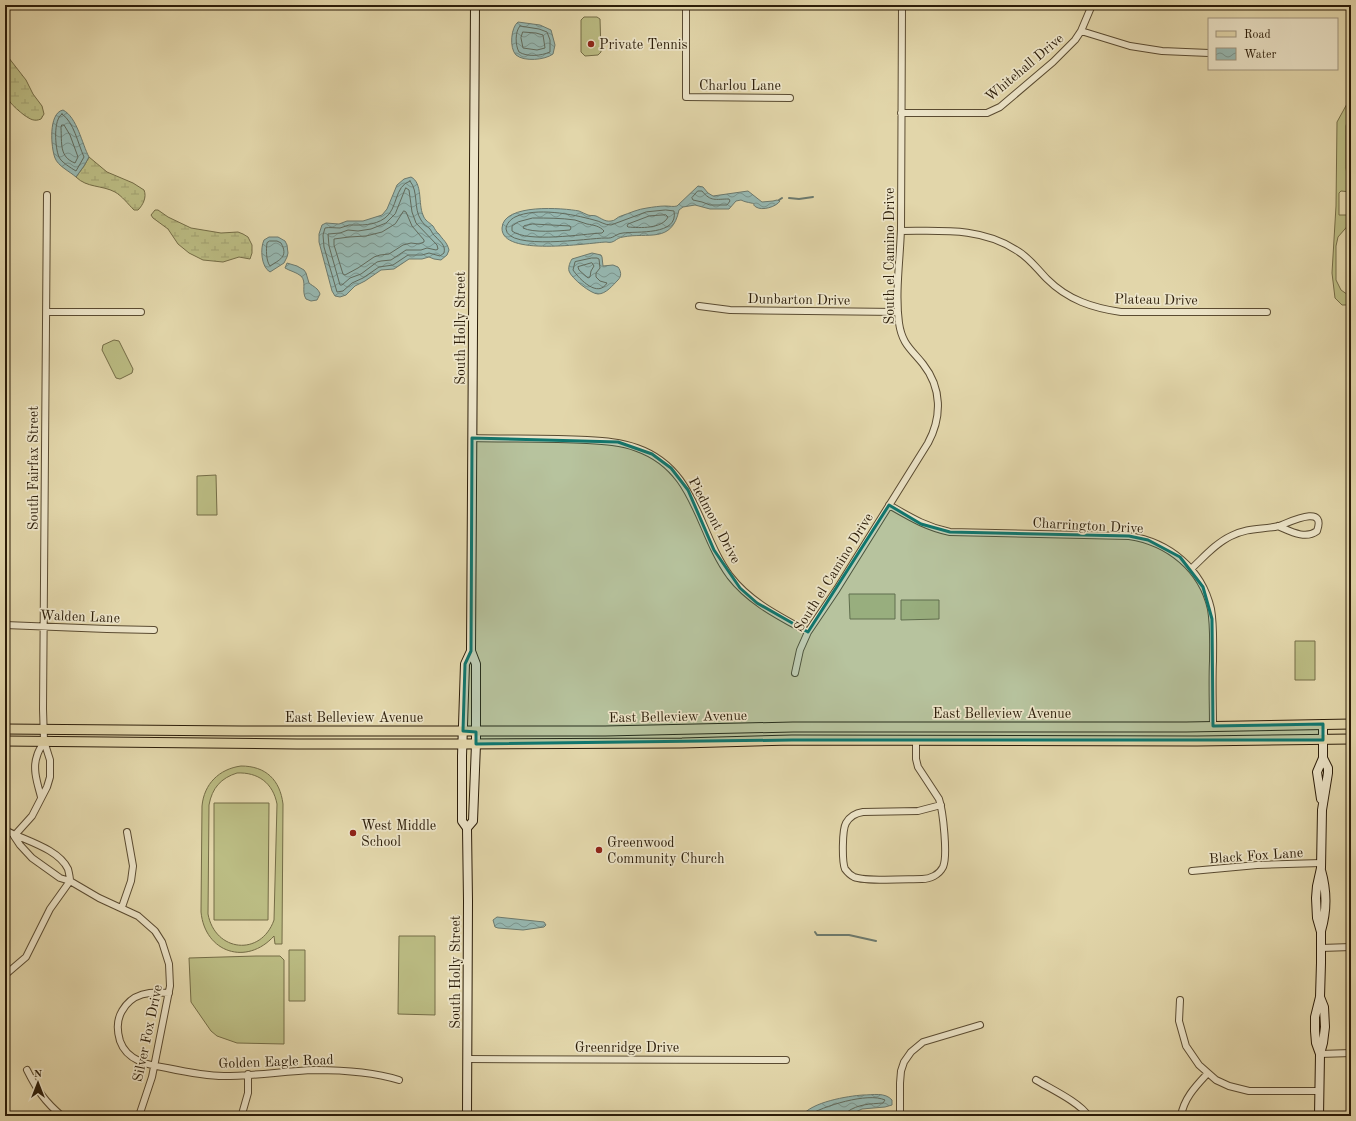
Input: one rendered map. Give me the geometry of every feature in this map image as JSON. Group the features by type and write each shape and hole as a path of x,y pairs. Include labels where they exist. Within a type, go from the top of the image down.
{"main road":[{"name":"East Belleview Avenue","path":"5,729 44,728 476,732 793,727 1213,726 1351,724"},
{"name":"East Belleview Avenue","path":"5,741 249,744 476,744 661,743 792,740 1197,741 1351,739"}],"street":[{"name":"South Holly Street","path":"467,828 473,821 476,744 476,664 471,650 474,5"},
{"name":"Charlou Lane","path":"686,5 686,97 790,98"},
{"name":"South el Camino Drive","path":"795,672 800,650 808,632 837,589 933,434 937,422 937,394 934,382 923,364 912,353 903,339 900,333 898,312 901,231 902,5"},
{"name":"Whitehall Drive","path":"901,113 988,113 1000,107 1053,62 1076,40 1081,32 1092,5"},
{"path":"1081,32 1130,46 1162,51 1208,53"},
{"name":"South Fairfax Street","path":"44,741 43,626 47,195"},
{"name":"Plateau Drive","path":"901,231 962,231 1001,241 1030,260 1058,289 1080,302 1102,309 1121,312 1267,312"},
{"name":"Dunbarton Drive","path":"700,306 730,310 898,312"},
{"path":"46,312 141,312"},
{"name":"Piedmont Drive","path":"472,438 553,439 618,442 652,454 671,468 688,490 702,519 714,550 731,577 740,588 757,603 808,632"},
{"name":"Charrington Drive","path":"889,505 921,524 950,532 1130,536 1142,538 1158,544 1180,557 1191,569 1203,587 1211,610 1213,643 1213,726"},
{"path":"1191,569 1221,542 1231,536 1252,529 1278,526 1307,516 1316,518 1318,523 1316,531 1308,535 1302,535 1278,526"},
{"name":"Walden Lane","path":"5,626 43,626 107,630 154,630"},
{"name":"South Holly Street","path":"468,1116 467,828 462,821 462,744 465,664 471,650"},
{"path":"1319,1116 1320,1054 1325,1027 1324,1007 1320,997 1321,932 1326,901 1321,866 1322,810 1328,773 1328,768 1323,758 1323,724"},
{"path":"916,740 916,760 918,767 933,788 941,804 944,823 944,863 941,870 935,876 922,880 861,879 849,874 844,864 844,829 846,823 851,817 857,813 863,812 918,811 941,804"},
{"path":"41,797 36,776 36,761 37,755 44,741"},
{"path":"14,836 32,816 47,787 50,772 49,754 44,741"},
{"path":"5,830 14,836 30,840 59,858 68,868 70,881 50,908 26,957 5,975"},
{"path":"122,907 131,881 133,866 127,832"},
{"name":"Silver Fox Drive","path":"14,836 32,858 60,878 70,881 99,898 122,907 138,916 155,931 162,942 169,964 171,979 152,1077 139,1116"},
{"name":"Black Fox Lane","path":"1192,871 1257,865 1321,866"},
{"path":"1321,948 1351,947"},
{"name":"Golden Eagle Road","path":"169,993 149,992 141,994 132,999 122,1010 118,1023 118,1034 121,1044 128,1054 140,1062 195,1074 226,1076 332,1070 364,1073 399,1080"},
{"path":"1180,1000 1179,1021 1183,1039 1190,1053 1199,1065 1216,1080 1229,1086 1249,1091 1319,1091"},
{"path":"900,1116 901,1071 904,1062 911,1052 923,1042 980,1026"},
{"path":"1320,1054 1351,1054"},
{"name":"Greenridge Drive","path":"467,1059 786,1060"},
{"path":"27,1070 36,1089 46,1102 62,1116"},
{"path":"1181,1116 1184,1105 1192,1091 1208,1073"},
{"path":"244,1115 248,1093 248,1074"},
{"path":"1036,1080 1078,1105 1086,1112 1088,1116"}],"highlighted area":[{"path":"472,438 618,442 652,454 671,468 688,490 714,550 740,588 757,603 808,632 889,505 921,524 950,532 1129,536 1148,540 1180,557 1203,587 1212,619 1213,726 1323,724 1323,740 792,740 476,744 476,732 463,731 465,664 471,651"}],"green space":[{"name":"Private Tennis","path":"584,17 597,17 600,19 601,52 598,55 585,56 581,52 581,20"},
{"path":"5,53 26,80 33,94 42,106 44,114 41,119 30,119 20,112 7,97 4,85"},
{"path":"1348,102 1350,103 1350,121 1347,122 1346,126 1346,168 1347,174 1351,179 1351,192 1341,191 1339,193 1339,215 1351,215 1351,222 1338,237 1336,246 1336,280 1341,290 1351,297 1351,305 1342,305 1335,298 1332,273 1336,206 1337,122"},
{"path":"89,157 107,172 133,183 144,190 144,201 138,210 134,210 115,192 90,185 80,181 76,177"},
{"path":"155,210 158,210 168,217 191,228 221,233 238,232 243,234 248,237 252,245 250,259 239,257 223,262 203,260 189,253 178,244 168,229 153,218 151,215"},
{"path":"114,340 119,341 133,369 132,373 120,379 116,378 102,350 103,345"},
{"path":"216,475 217,515 197,515 197,476"},
{"path":"849,594 895,594 895,619 850,619"},
{"path":"901,600 939,600 939,619 901,620"},
{"path":"1295,641 1315,641 1315,680 1295,680"},
{"path":"241,766 250,767 258,769 270,776 279,788 283,804 282,944 275,944 274,936 263,945 252,951 240,952 229,951 219,946 210,937 204,926 201,912 203,798 209,784 214,779 226,770","holes":["245,773 252,774 263,780 272,790 277,804 274,920 268,932 259,940 249,944 239,945 229,942 219,936 212,927 208,914 209,805 212,794 218,784 231,775"]},
{"path":"214,803 269,803 268,920 214,920"},
{"path":"399,936 435,936 435,1015 398,1014"},
{"path":"289,950 305,950 305,1001 289,1001"},
{"path":"280,956 284,960 284,1044 237,1043 217,1036 211,1031 191,1002 189,958"}],"water":[{"path":"518,22 540,25 551,30 555,45 553,54 545,58 534,59 524,59 516,55 512,48 512,33"},
{"path":"63,110 68,113 76,125 89,157 76,177 56,161 52,147 52,131 55,117"},
{"path":"411,177 415,180 419,189 424,217 446,243 449,250 447,255 441,260 429,257 422,259 409,259 394,269 381,270 355,286 346,295 340,297 335,296 332,291 319,242 319,234 322,225 326,223 339,224 347,221 363,221 382,215 387,209 397,185 404,179"},
{"path":"698,186 703,187 713,196 748,191 762,202 780,201 769,208 762,209 754,204 741,200 736,201 729,209 710,209 695,205 683,207 679,210 676,221 671,228 665,232 650,235 623,237 618,238 613,242 565,246 530,245 515,243 505,237 502,228 505,220 512,214 548,208 579,211 588,215 612,221 640,209 659,206 677,206"},
{"path":"269,237 278,237 285,241 288,253 284,263 270,272 267,270 262,257 264,240"},
{"path":"592,253 601,255 603,266 613,265 618,267 621,275 609,289 601,294 586,289 573,278 569,271 569,265 572,259"},
{"path":"287,263 304,270 309,283 316,288 320,294 317,300 311,301 306,299 303,278 285,268"},
{"path":"497,917 544,922 546,925 544,927 523,930 498,928 495,927 493,920"},
{"path":"879,1094 889,1097 892,1100 892,1105 862,1109 847,1116 802,1116 807,1111 821,1103 839,1098"}],"waterway":[{"path":"789,198 799,199 813,197"},
{"path":"815,932 817,935 849,935 876,941"}],"place":[{"name":"Private Tennis","path":"591,44"},
{"name":"West Middle School","path":"353,833"},
{"name":"Greenwood Community Church","path":"599,850"}]}
